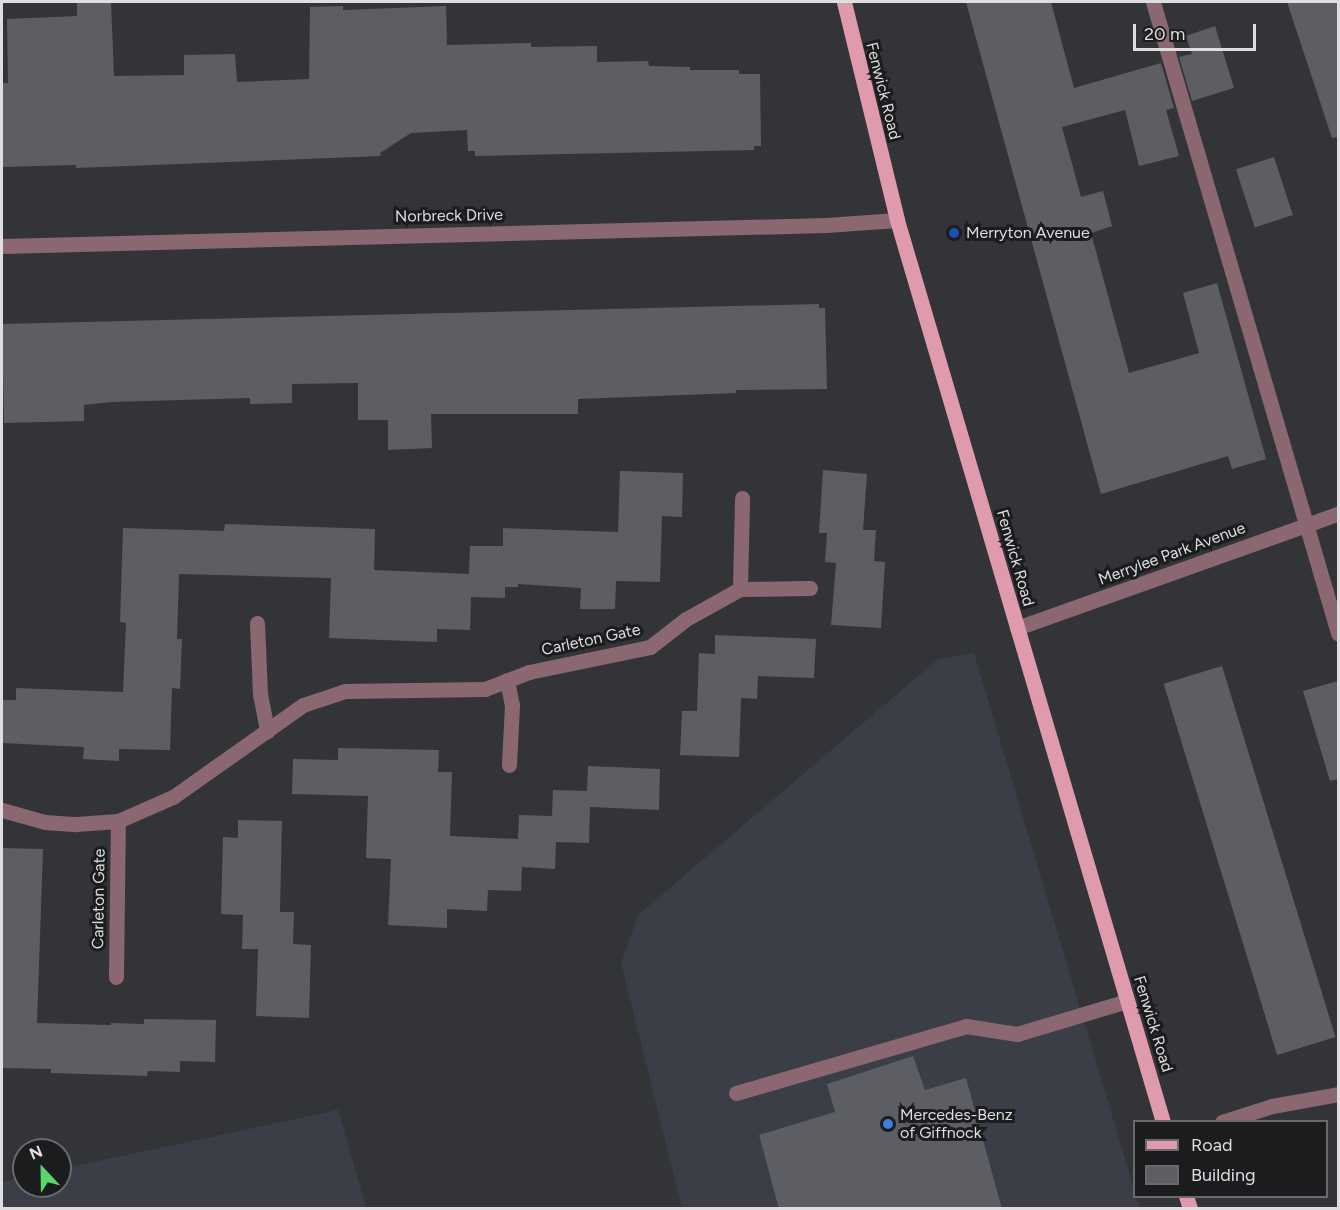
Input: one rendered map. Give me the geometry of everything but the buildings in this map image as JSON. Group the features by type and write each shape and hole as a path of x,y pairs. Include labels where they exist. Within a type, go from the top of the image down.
{"main road":[{"name":"Fenwick Road","path":"844,2 897,220 1162,1120"}],"street":[{"path":"1153,2 1338,633"},
{"name":"Norbreck Drive","path":"2,246 826,225 897,220"},
{"path":"740,589 742,498"},
{"name":"Merrylee Park Avenue","path":"1017,628 1338,513"},
{"name":"Carleton Gate","path":"2,810 45,822 76,824 118,820 173,797 303,705 345,691 485,689 529,672 650,647 686,619 740,589 810,588"},
{"path":"257,623 260,694 267,731"},
{"path":"507,680 512,705 509,765"},
{"name":"Carleton Gate","path":"116,977 118,820"},
{"path":"736,1093 966,1026 1017,1034 1127,1001"},
{"path":"1228,1120 1272,1106 1338,1094"}],"shaded area":[{"path":"974,653 1133,1186 1133,1198 1140,1208 682,1208 621,963 638,915 938,659"},
{"path":"338,1110 366,1208 2,1208 2,1182 12,1180 12,1198 72,1198 72,1166"}],"place":[{"name":"Merryton Avenue","path":"954,233"},
{"name":"Mercedes-Benz of Giffnock","path":"888,1124"}]}
